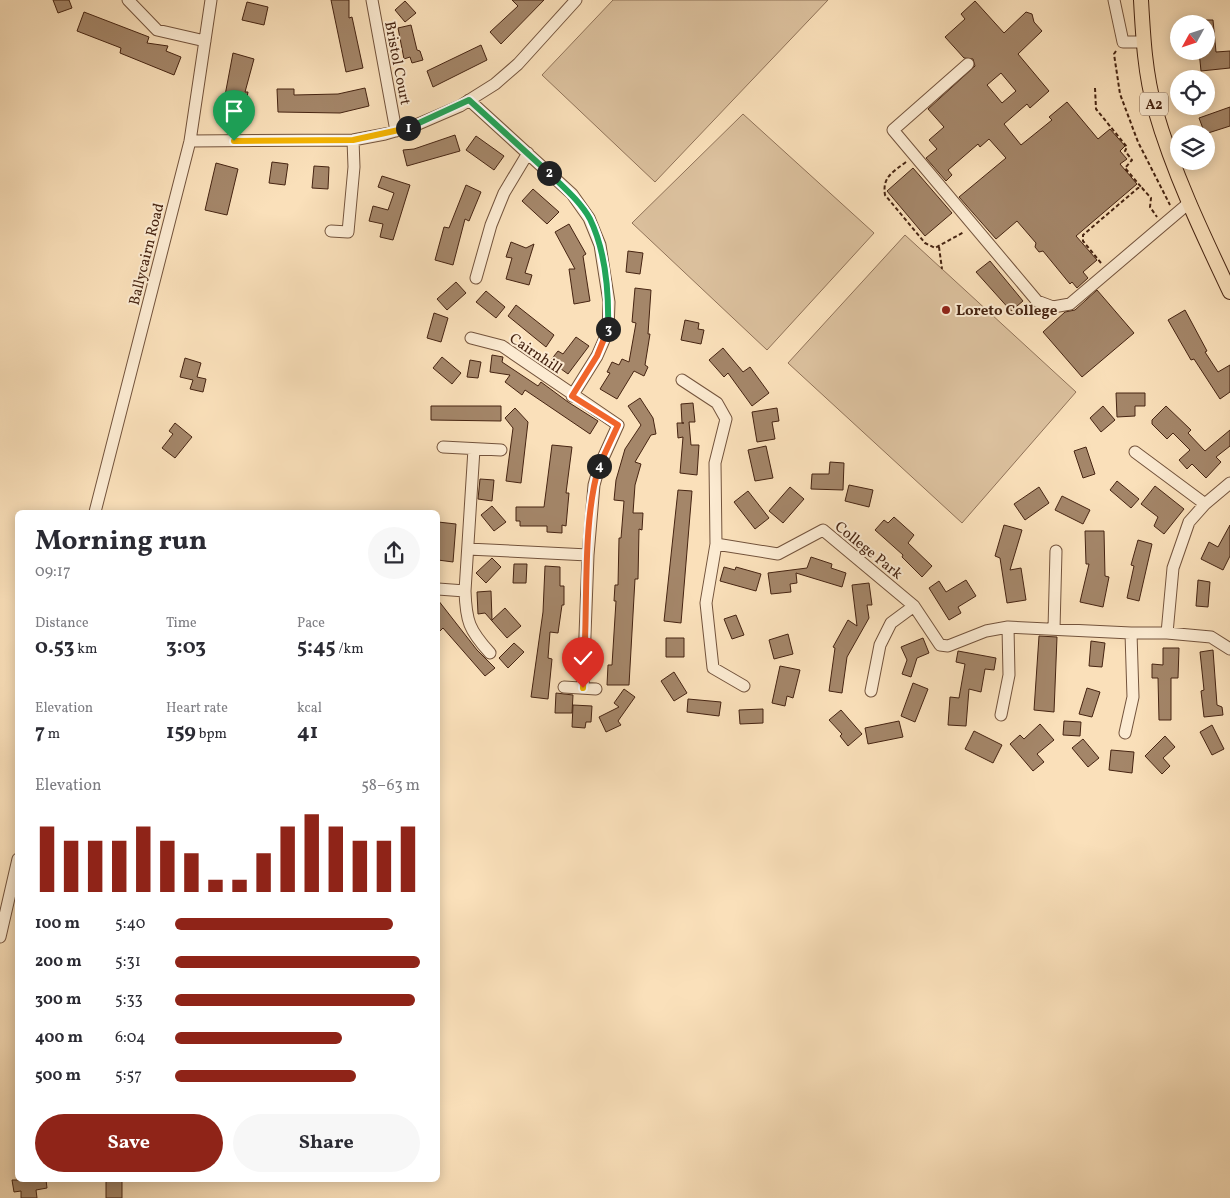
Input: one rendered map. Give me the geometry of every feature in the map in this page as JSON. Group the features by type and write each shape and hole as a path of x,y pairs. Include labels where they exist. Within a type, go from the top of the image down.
{"main road":[{"name":"A2","path":"1141,0 1143,42 1155,108 1190,202 1230,292"}],"street":[{"path":"128,0 157,30 205,41"},
{"name":"Ballycairn Road","path":"96,510 190,141 211,0"},
{"name":"Bristol Court","path":"372,0 396,131"},
{"path":"190,141 353,140 416,125 469,100 495,84 518,64 576,0"},
{"path":"1114,0 1123,42 1143,42"},
{"path":"968,64 893,130 1037,301 1053,308 1070,304 1190,202"},
{"path":"469,100 572,194 589,218 600,245 609,302 608,331 597,356 572,396"},
{"path":"331,231 348,232 354,167 353,140"},
{"path":"476,278 498,209 528,153"},
{"name":"Cairnhill","path":"471,338 502,346 572,396 618,425 599,467 594,485 588,555 583,688"},
{"path":"682,380 717,403 726,419 715,463 716,544 706,603 713,668 744,686"},
{"path":"443,447 501,450"},
{"path":"474,449 465,591 468,624 475,637 490,653"},
{"path":"1135,452 1205,504"},
{"path":"1167,633 1173,568 1189,522 1205,504 1230,483"},
{"name":"College Park","path":"716,544 778,554 823,530 914,606 940,645 948,646 986,631 1008,627 1167,633 1211,637 1230,649"},
{"path":"468,549 588,555"},
{"path":"1054,629 1056,551"},
{"path":"440,589 465,591"},
{"path":"871,691 880,645 891,623 914,606"},
{"path":"1001,715 1009,675 1008,627"},
{"path":"1124,733 1133,697 1131,633"},
{"path":"564,687 596,689"},
{"path":"0,937 15,872"}],"path":[{"path":"1123,42 1114,54 1120,94 1138,142 1171,206 1166,211"},
{"path":"1095,88 1096,109 1127,148 1124,151 1132,160 1125,168 1151,198 1150,208 1158,219 1162,217"},
{"path":"914,155 886,178 883,186 885,195 925,243 935,248 968,230 982,236"},
{"path":"1106,269 1083,241 1083,235 1138,188 1142,188"},
{"path":"939,246 942,269"}],"shaded area":[{"path":"613,0 828,0 655,182 542,75"},
{"path":"743,114 874,233 767,350 632,223"},
{"path":"905,235 1076,392 962,523 788,363"}],"building":[{"path":"53,0 69,0 72,8 58,13"},
{"path":"331,0 349,0 349,18 352,17 363,68 346,72"},
{"path":"512,0 544,0 501,44 490,32 518,6"},
{"path":"405,1 416,13 405,22 395,10"},
{"path":"975,1 1004,33 1026,12 1032,14 1034,22 1042,31 1018,54 1049,91 1030,108 1027,104 1004,124 1021,145 1052,120 1049,117 1067,102 1098,139 1110,129 1125,146 1120,151 1127,159 1120,164 1137,184 1076,236 1097,260 1083,272 1088,278 1077,288 1072,282 1070,284 1043,251 1039,252 1035,247 1036,243 1017,221 996,239 959,197 1006,158 989,139 980,147 978,144 948,170 952,175 946,181 926,158 937,149 929,140 944,127 928,109 975,66 973,59 964,58 945,37 965,19 961,14","holes":["1001,73 1016,91 1002,103 987,85"]},
{"path":"247,2 268,7 264,25 242,20"},
{"path":"84,12 149,37 147,43 168,46 166,51 181,57 174,75 120,53 121,48 77,31"},
{"path":"411,25 417,50 420,51 423,60 412,63 410,57 404,59 398,28"},
{"path":"1215,41 1216,52 1230,51 1230,68 1201,70 1200,60 1215,60"},
{"path":"481,45 487,60 433,87 427,71"},
{"path":"233,53 254,59 245,92 248,92 244,111 223,106"},
{"path":"365,88 369,106 340,113 278,112 277,89 294,89 294,95 338,94"},
{"path":"1230,107 1230,126 1215,131 1215,125 1202,125 1199,118 1215,115 1215,112"},
{"path":"455,135 460,151 407,166 403,150 414,149"},
{"path":"476,136 504,156 494,170 466,150"},
{"path":"272,162 288,164 285,185 269,183"},
{"path":"216,163 238,169 227,215 205,210"},
{"path":"314,166 329,167 328,189 312,188"},
{"path":"913,168 952,213 925,236 887,191"},
{"path":"382,176 410,185 393,240 380,237 383,224 369,221 373,206 388,210 394,193 378,187"},
{"path":"466,185 481,192 469,221 465,219 453,265 435,260 444,227 449,228"},
{"path":"533,189 559,212 547,224 522,201"},
{"path":"569,224 586,254 583,256 590,301 574,304 569,269 575,269 555,232"},
{"path":"511,242 526,248 534,244 525,273 532,275 529,285 506,279 512,258 506,257"},
{"path":"628,251 643,253 640,274 626,272"},
{"path":"990,261 1023,301 1011,311 976,272"},
{"path":"456,282 466,293 447,310 437,299"},
{"path":"635,288 651,290 648,334 650,334 645,365 648,367 644,376 634,371 617,399 600,389 610,373 607,372 612,362 619,365 622,359 629,362 636,323 632,322"},
{"path":"1097,290 1134,333 1082,377 1043,332 1065,312 1075,310"},
{"path":"486,291 505,307 496,318 476,302"},
{"path":"516,305 554,335 546,347 508,316"},
{"path":"1185,310 1207,351 1205,352 1218,372 1230,365 1230,392 1220,399 1194,359 1191,360 1168,320"},
{"path":"434,313 448,318 441,342 427,338"},
{"path":"685,320 699,323 698,329 704,330 701,344 681,340"},
{"path":"576,337 589,346 568,374 550,361 558,351 563,354"},
{"path":"723,348 743,372 750,367 769,393 752,406 728,373 724,377 709,360"},
{"path":"492,355 503,357 502,362 538,386 541,382 598,421 590,434 525,390 522,395 505,382 510,375 490,372"},
{"path":"442,357 461,373 452,384 433,368"},
{"path":"185,358 201,363 197,377 206,379 203,392 190,389 193,380 180,377"},
{"path":"470,360 481,362 478,378 467,377"},
{"path":"1116,393 1145,393 1145,406 1135,406 1135,416 1117,417"},
{"path":"640,398 653,418 656,434 651,435 635,462 641,464 635,485 633,513 643,513 642,530 639,529 638,579 635,579 629,685 607,685 608,665 612,665 616,601 614,601 615,585 618,585 619,538 621,538 624,501 614,500 616,480 625,449 641,425 628,406"},
{"path":"693,403 695,422 689,422 691,445 699,445 697,475 680,473 683,437 678,438 677,423 682,423 681,404"},
{"path":"431,406 501,406 501,421 431,420"},
{"path":"1103,406 1115,420 1101,432 1090,418"},
{"path":"1166,406 1191,430 1188,433 1205,451 1230,430 1230,446 1216,457 1221,462 1206,478 1192,464 1187,469 1179,460 1190,450 1173,433 1167,439 1152,424 1152,420"},
{"path":"515,408 528,422 521,483 506,481 513,428 505,418"},
{"path":"777,408 779,421 772,422 775,439 757,442 752,412"},
{"path":"175,423 192,437 175,458 162,448 173,434 169,431"},
{"path":"552,445 572,447 566,493 569,493 566,526 562,525 562,533 547,532 547,526 520,526 520,521 516,521 516,507 544,507"},
{"path":"766,446 773,478 755,481 748,450"},
{"path":"1086,447 1095,474 1083,478 1074,451"},
{"path":"830,462 844,463 843,490 811,489 812,474 829,474"},
{"path":"480,479 494,480 492,501 478,499"},
{"path":"1117,481 1139,499 1131,508 1110,490"},
{"path":"849,485 873,490 869,507 845,501"},
{"path":"1155,486 1184,509 1164,534 1154,526 1158,517 1141,504"},
{"path":"790,487 804,499 783,523 769,511"},
{"path":"1039,487 1049,503 1025,520 1014,504"},
{"path":"678,490 692,491 681,623 664,621"},
{"path":"748,491 769,518 755,529 734,502"},
{"path":"1062,496 1090,510 1083,524 1055,510"},
{"path":"492,506 506,522 494,531 481,515"},
{"path":"894,517 914,535 908,543 932,566 922,577 902,557 903,555 875,530 884,520 888,523"},
{"path":"440,522 456,524 453,562 440,560"},
{"path":"1004,525 1022,530 1010,570 1021,568 1026,600 1007,603 1000,558 995,556"},
{"path":"1230,525 1230,556 1223,570 1201,559 1209,542 1218,547"},
{"path":"1085,531 1104,531 1105,576 1109,577 1103,607 1080,602 1089,564 1086,564"},
{"path":"1138,540 1152,544 1139,601 1127,598 1134,566 1131,565"},
{"path":"811,557 832,564 831,568 846,573 842,587 796,573 797,583 790,584 791,592 771,594 768,573 807,568"},
{"path":"492,558 501,567 486,583 476,573"},
{"path":"514,564 527,564 526,583 513,583"},
{"path":"545,566 560,567 560,586 564,586 564,605 562,605 558,633 550,632 548,658 552,659 548,699 531,697 543,612"},
{"path":"724,567 735,570 736,567 761,574 756,591 720,581"},
{"path":"966,580 976,596 958,607 961,613 949,620 929,588 939,581 946,592"},
{"path":"1198,580 1210,582 1208,607 1196,606"},
{"path":"869,583 872,605 867,605 869,618 847,657 842,693 829,691 835,648 833,647 848,620 857,626 852,585"},
{"path":"491,591 492,620 505,608 521,626 507,638 485,613 478,614 477,592"},
{"path":"440,603 477,650 495,668 485,676 443,628 440,631"},
{"path":"736,615 744,635 732,639 724,619"},
{"path":"788,634 793,654 774,659 769,640"},
{"path":"1039,636 1057,637 1054,712 1034,710"},
{"path":"666,638 684,638 684,657 666,657"},
{"path":"923,638 929,653 917,658 911,677 902,674 907,660 901,647"},
{"path":"1091,641 1105,643 1102,667 1089,666"},
{"path":"514,643 524,652 508,668 499,658"},
{"path":"1163,648 1179,648 1178,678 1171,678 1171,720 1159,720 1158,678 1152,678 1152,664 1163,665"},
{"path":"1213,650 1217,705 1222,707 1223,715 1204,717 1201,691 1204,690 1200,652"},
{"path":"958,651 996,658 994,670 985,669 981,692 969,689 966,726 948,725 950,697 959,698 965,664 956,662"},
{"path":"780,666 800,670 793,698 787,696 785,706 772,703"},
{"path":"674,672 687,693 674,701 661,681"},
{"path":"913,683 928,689 915,722 901,716"},
{"path":"1087,688 1100,692 1092,717 1079,714"},
{"path":"624,689 635,697 618,721 621,725 606,732 599,717 619,707 614,703"},
{"path":"556,693 573,695 572,713 555,713"},
{"path":"688,699 721,702 719,716 687,712"},
{"path":"573,705 592,706 591,722 586,722 585,728 572,727"},
{"path":"763,709 763,723 740,724 739,710"},
{"path":"841,710 862,734 848,746 840,736 842,734 829,720"},
{"path":"899,721 903,737 868,744 865,728"},
{"path":"1064,721 1081,722 1080,736 1063,735"},
{"path":"1040,724 1054,740 1037,754 1044,762 1033,771 1010,744 1020,735 1024,739"},
{"path":"1212,725 1224,749 1212,755 1200,732"},
{"path":"974,731 1002,745 993,763 965,749"},
{"path":"1165,736 1175,747 1163,758 1170,766 1162,774 1145,756"},
{"path":"1083,739 1099,758 1088,767 1072,748"},
{"path":"1111,750 1134,752 1132,773 1109,770"},
{"path":"12,1180 15,1180 15,1182 46,1182 47,1188 36,1190 37,1198 21,1198 21,1191 14,1192"},
{"path":"106,1182 122,1182 122,1198 106,1198"}],"place":[{"name":"Loreto College","path":"946,310"}],"route":[{"path":"234,141 353,140 385,134 416,125 460,106 469,100 572,194 589,218 600,245 606,279 609,302 608,331 597,356 572,396 618,425 599,467 594,485 588,555 583,688"}]}
